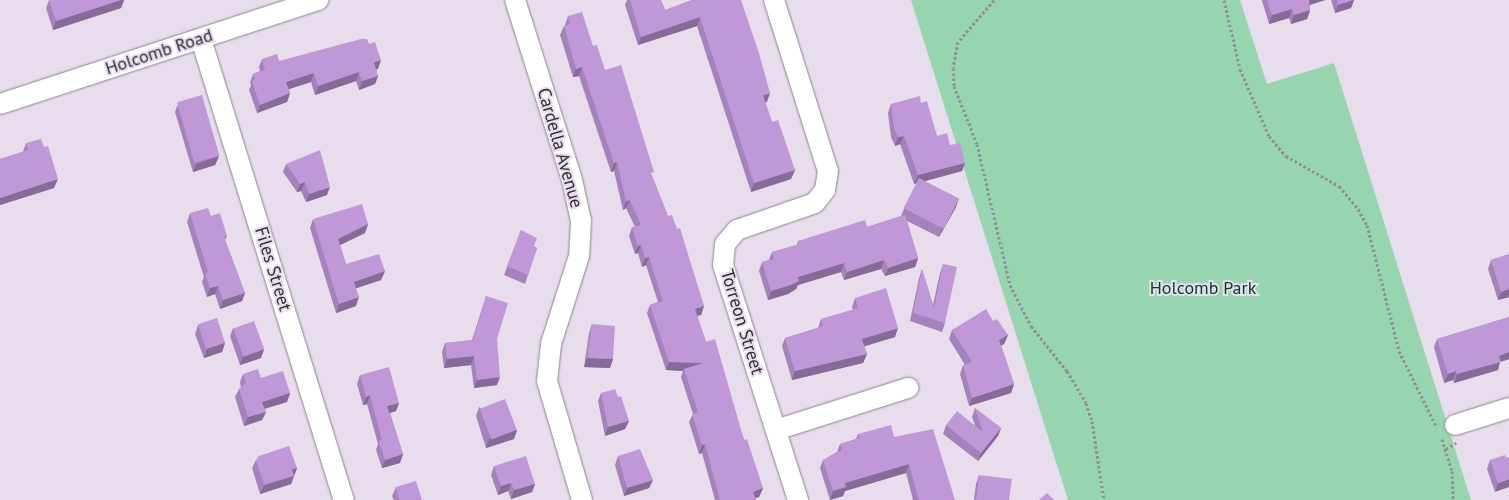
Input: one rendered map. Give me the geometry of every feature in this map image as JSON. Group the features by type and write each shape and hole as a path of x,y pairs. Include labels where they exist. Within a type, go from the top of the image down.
{"street":[{"name":"Holcomb Road","path":"0,104 318,0"},
{"name":"Cardella Avenue","path":"515,0 572,180 581,221 580,256 550,344 547,380 582,500"},
{"name":"Torreon Street","path":"774,0 828,171 824,190 815,204 737,230 725,244 724,265 798,500"},
{"name":"Files Street","path":"201,39 344,500"},
{"path":"776,430 908,388"},
{"path":"1456,434 1509,408"}],"path":[{"path":"994,0 958,42 953,68 954,86 977,144 1010,284 1031,326 1075,382 1086,403 1092,421 1104,500"},
{"path":"1224,0 1243,77 1269,136 1286,156 1339,186 1358,209 1367,225 1399,352 1446,449 1453,478 1453,500"},
{"path":"1446,449 1456,434"}],"green space":[{"name":"Holcomb Park","path":"911,0 1240,0 1267,84 1334,63 1471,500 1068,500"}],"building":[{"path":"49,0 121,0 56,21"},
{"path":"630,0 661,0 665,10 692,0 741,0 770,93 763,95 772,122 778,120 795,170 754,183 700,17 641,37"},
{"path":"1267,0 1309,0 1310,10 1294,15 1292,9 1272,15"},
{"path":"1337,0 1353,0 1338,5"},
{"path":"582,12 593,46 597,45 605,70 621,65 654,172 651,173 668,216 672,215 677,229 680,228 704,306 695,309 706,342 715,339 744,440 747,439 763,488 753,492 756,500 720,500 705,444 702,445 692,414 698,412 684,369 703,363 669,362 650,305 663,301 649,257 645,258 641,245 638,246 632,227 641,225 630,200 626,201 617,162 614,163 582,67 576,69 564,26 570,24 568,16"},
{"path":"367,39 369,44 375,42 381,60 374,62 378,76 362,81 359,72 318,86 314,73 286,82 290,93 260,105 252,81 255,80 253,74 265,70 262,59 277,54 279,61"},
{"path":"202,95 219,156 194,163 177,102"},
{"path":"920,96 921,103 927,101 937,136 947,133 950,145 960,143 965,163 918,175 904,136 898,137 894,128 891,104"},
{"path":"41,139 44,147 48,146 58,179 0,198 0,159 28,150 26,143"},
{"path":"320,150 330,187 309,194 305,182 300,184 286,164"},
{"path":"919,178 959,198 944,229 904,208"},
{"path":"362,204 368,224 338,239 346,264 379,254 385,271 354,282 359,297 339,304 313,219"},
{"path":"208,208 211,216 220,213 227,236 224,237 245,293 223,300 218,286 210,288 205,274 208,272 190,213"},
{"path":"905,215 918,258 888,268 884,260 847,272 844,263 798,277 799,281 771,291 762,262 774,259 772,252 799,244 798,241 865,220 867,227"},
{"path":"521,230 537,238 534,246 537,248 528,275 507,266"},
{"path":"1509,254 1509,289 1501,292 1491,260"},
{"path":"943,264 957,267 945,323 913,313 922,269 934,308"},
{"path":"886,288 898,328 862,339 867,354 795,371 785,338 823,326 821,319 858,308 855,298"},
{"path":"486,296 508,303 497,339 500,377 477,380 474,356 447,359 445,343 473,340"},
{"path":"986,309 993,321 997,319 1008,335 999,340 1014,384 972,398 963,365 972,362 952,330"},
{"path":"1509,317 1509,352 1499,356 1501,362 1457,374 1456,371 1448,374 1437,339"},
{"path":"217,318 225,343 206,349 198,324"},
{"path":"254,321 264,349 244,357 233,329"},
{"path":"592,324 615,326 613,359 587,358"},
{"path":"389,367 399,403 387,406 403,454 385,460 379,441 382,440 370,395 366,397 360,375"},
{"path":"258,369 261,378 283,371 290,393 262,402 266,412 248,417 239,389 246,383 243,374"},
{"path":"615,389 618,397 621,396 629,421 608,427 601,393"},
{"path":"505,399 517,430 492,439 480,409"},
{"path":"975,408 1001,428 981,453 946,425 957,411 983,432"},
{"path":"891,425 894,437 933,429 955,500 919,500 909,464 845,483 846,487 833,491 823,460 842,450 840,444 860,438 858,434"},
{"path":"289,446 297,468 292,469 294,476 264,485 256,460 259,456"},
{"path":"640,449 653,480 627,488 618,456"},
{"path":"1505,455 1506,458 1509,457 1509,479 1498,483 1490,460"},
{"path":"526,456 535,484 514,490 511,483 501,486 494,466"},
{"path":"979,475 1012,479 1009,500 976,500"},
{"path":"416,481 422,500 399,500 396,487"},
{"path":"1047,493 1054,500 1039,500"}]}
